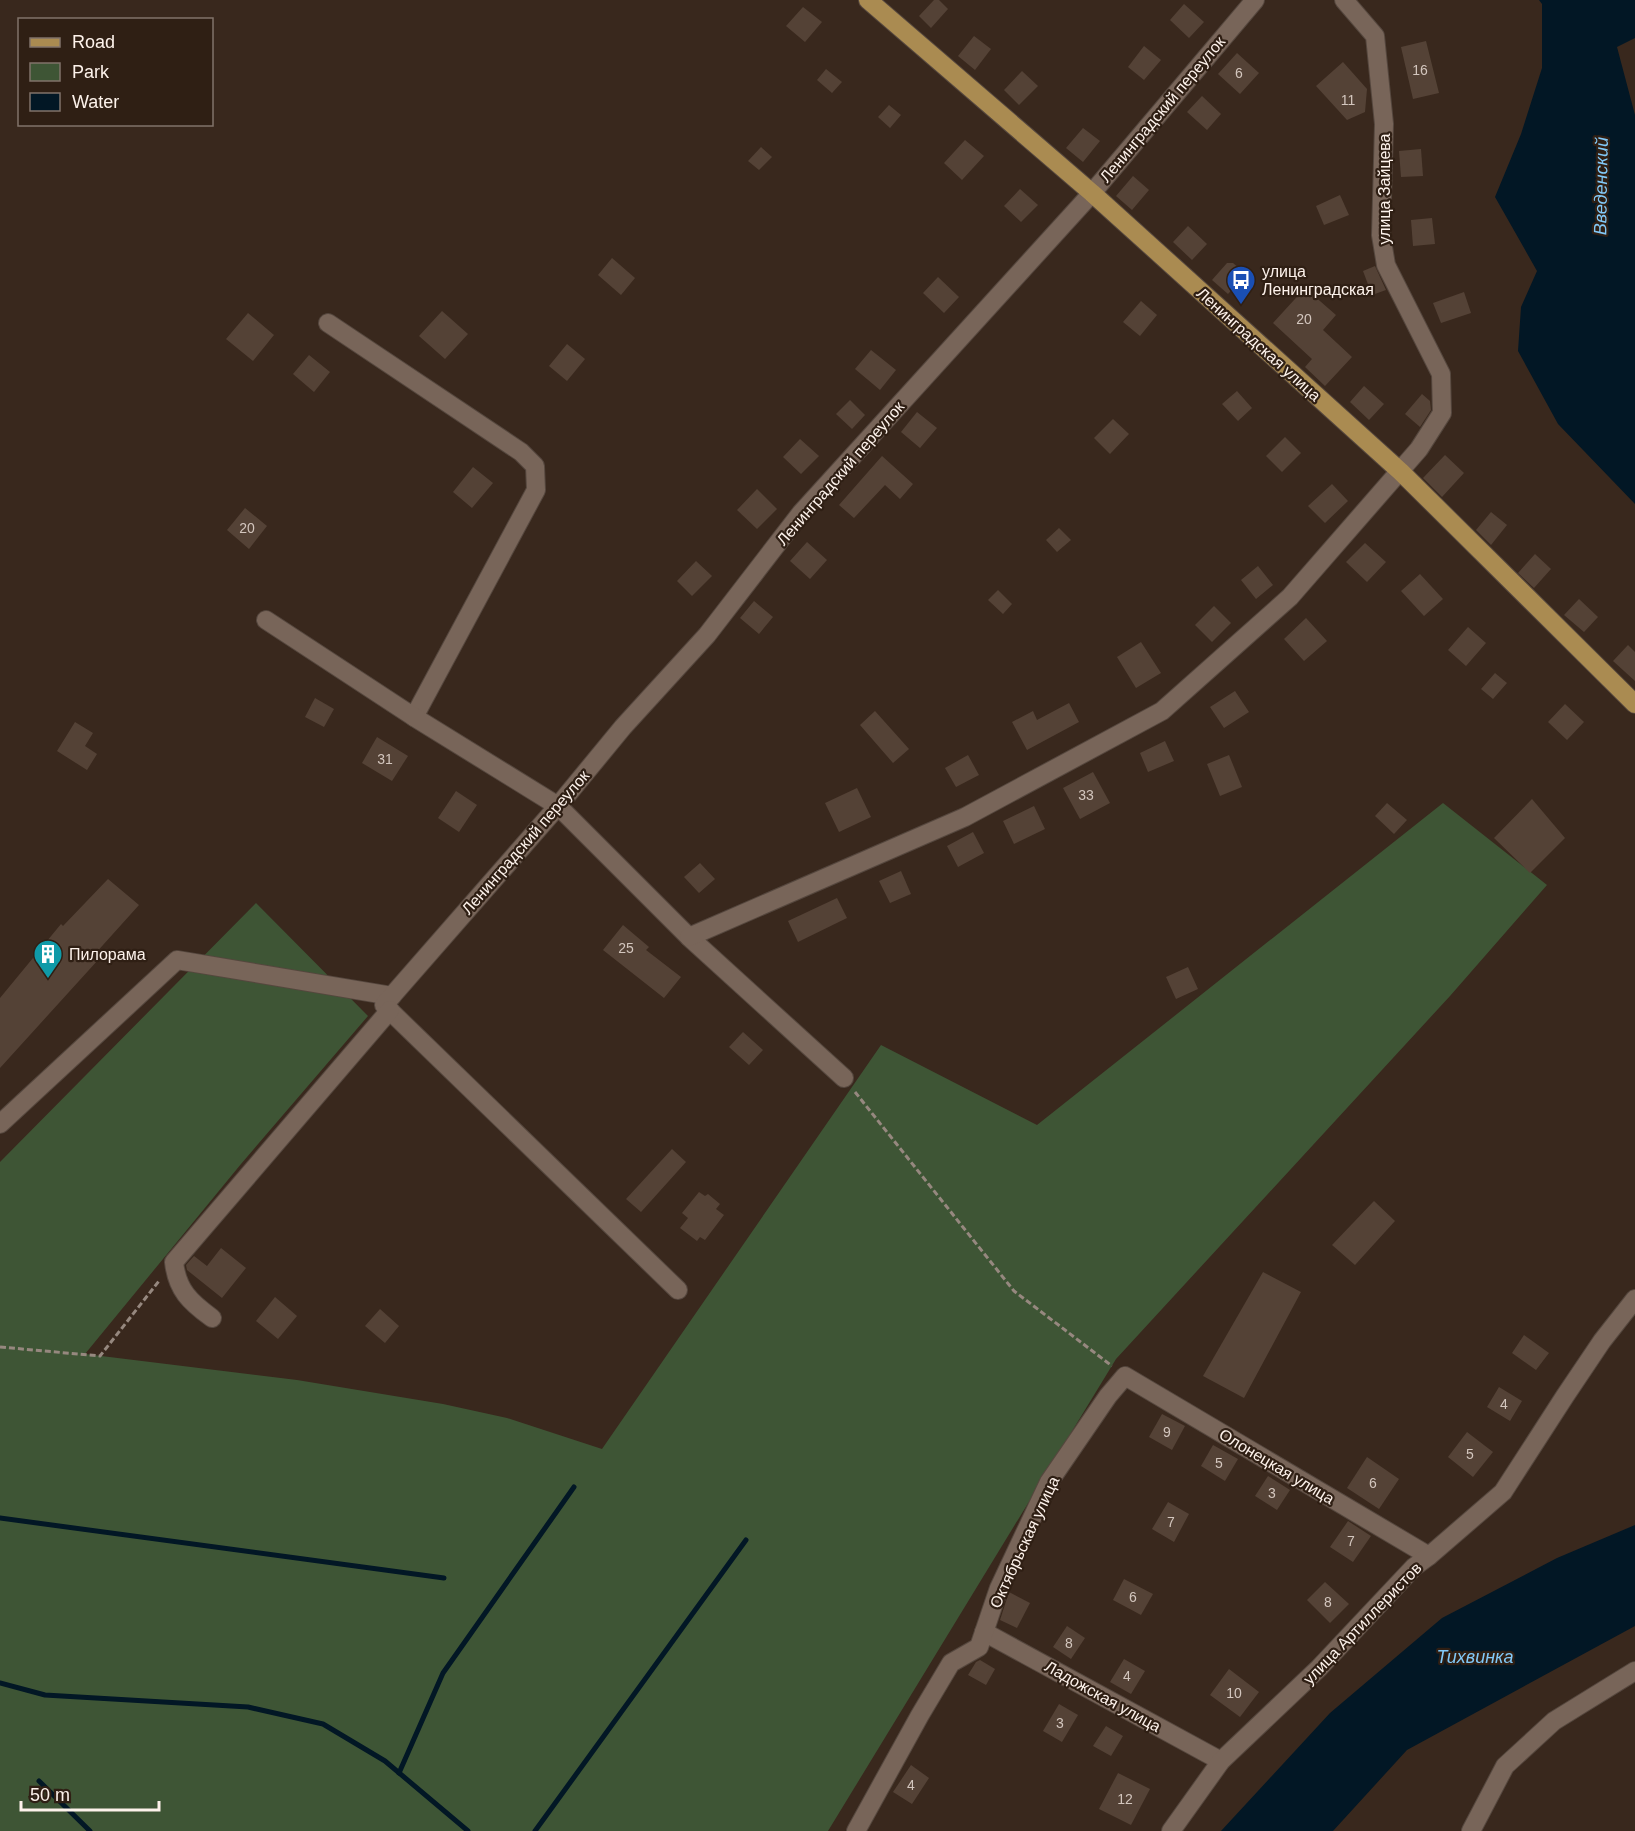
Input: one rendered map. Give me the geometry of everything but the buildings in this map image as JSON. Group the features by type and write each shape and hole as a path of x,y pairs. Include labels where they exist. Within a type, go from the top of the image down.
{"main road":[{"name":"Ленинградская улица","path":"868,0 1092,193 1401,472 1635,704"}],"street":[{"name":"Ленинградский переулок","path":"174,1262 623,727 707,635 801,513 1092,193 1255,0"},
{"name":"улица Зайцева","path":"689,938 965,817 1162,711 1290,597 1419,449 1442,413 1441,374 1386,265 1382,235 1384,124 1375,36 1344,0"},
{"path":"328,323 521,452 535,466 536,490 414,717"},
{"path":"266,620 414,717 558,806 689,938 844,1078"},
{"path":"0,1124 177,960 389,1004 678,1290"},
{"path":"174,1262 176,1276 184,1293 212,1318"},
{"name":"улица Артиллеристов","path":"1171,1831 1221,1761 1319,1668 1414,1567 1503,1492 1564,1396 1602,1341 1635,1299"},
{"name":"Олонецкая улица","path":"1125,1376 1429,1556"},
{"name":"Октябрьская улица","path":"856,1831 951,1663 979,1647 999,1588 1049,1482 1108,1396 1125,1376"},
{"name":"Ладожская улица","path":"984,1632 1221,1761"},
{"path":"1471,1831 1505,1766 1554,1720 1635,1671"}],"path":[{"path":"844,1078 1014,1291 1125,1376"},
{"path":"0,1347 100,1356 174,1262"}],"green space":[{"path":"1443,803 1547,885 1450,996 1116,1359 828,1831 0,1831 0,1162 256,903 368,1016 241,1164 85,1354 297,1380 443,1404 507,1418 602,1449 881,1045 1037,1125"}],"water":[{"name":"Введенский","path":"1539,0 1635,0 1635,38 1617,47 1635,115 1635,504 1558,424 1518,351 1521,307 1537,271 1495,197 1521,134 1542,68 1542,4"},
{"name":"Тихвинка","path":"1635,1525 1635,1626 1407,1750 1333,1831 1221,1831 1330,1713 1442,1618 1557,1558"}],"waterway":[{"path":"399,1773 443,1673 574,1487"},
{"path":"0,1518 444,1578"},
{"path":"535,1831 746,1540"},
{"path":"0,1683 45,1695 248,1707 323,1724 385,1761 468,1831"},
{"path":"39,1781 90,1831"}],"place":[{"name":"улица Ленинградская","path":"1241,306"},
{"name":"Пилорама","path":"48,980"}]}
